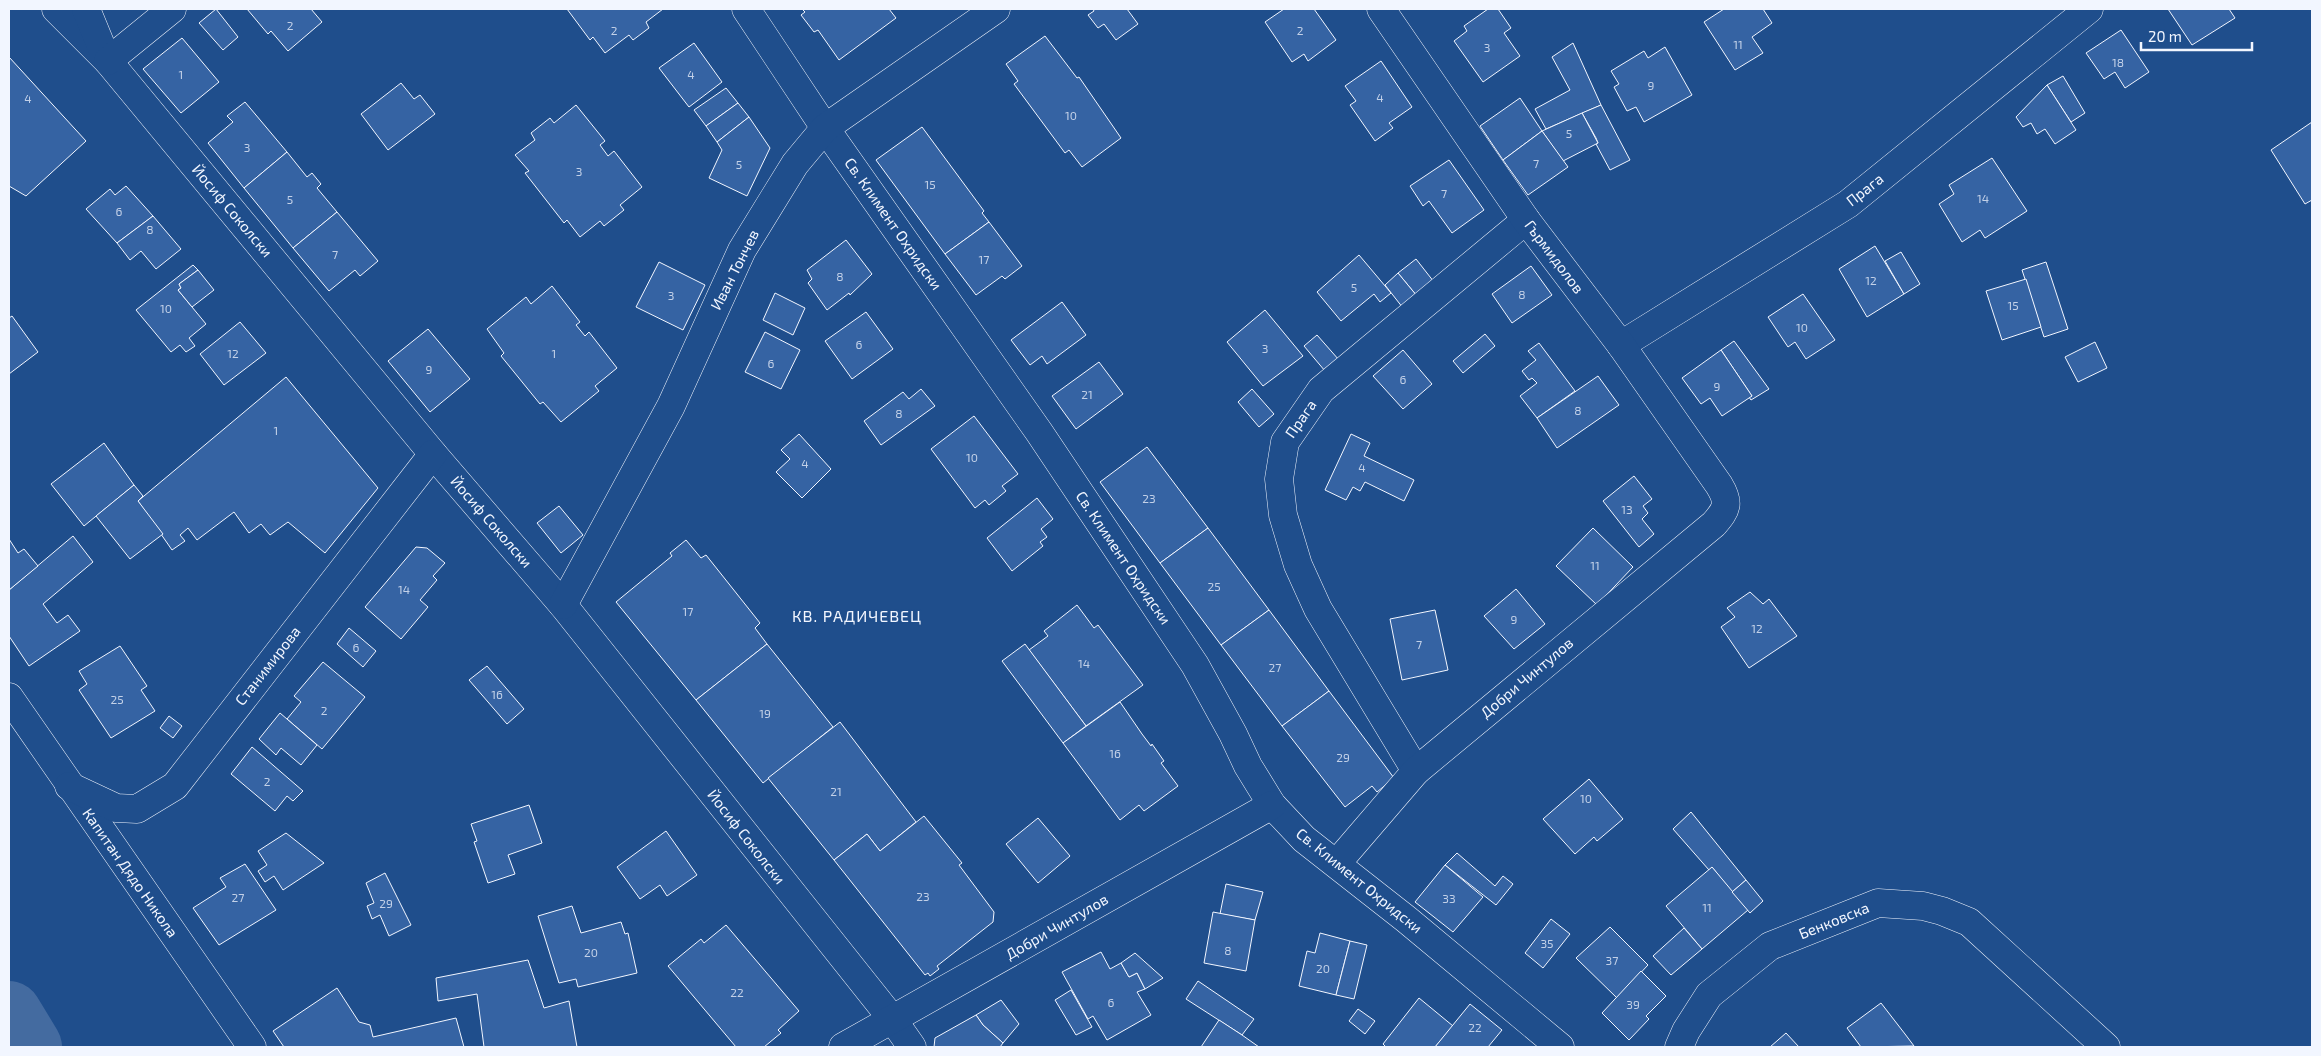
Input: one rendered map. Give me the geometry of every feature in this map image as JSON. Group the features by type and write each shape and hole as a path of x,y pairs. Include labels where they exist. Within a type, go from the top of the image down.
{"street":[{"name":"Йосиф Соколски","path":"56,9 108,61 433,454 563,605 893,1020 912,1047"},
{"path":"86,9 108,61 172,9"},
{"name":"Св. Климент Охридски","path":"746,9 826,128 1033,424 1195,664 1248,766 1272,805 1304,839 1337,863 1560,1047"},
{"name":"Иван Тончев","path":"563,605 671,406 742,250 795,164 826,128 996,9"},
{"name":"Гърмидолов","path":"1381,9 1526,220 1622,344 1719,485 1727,505"},
{"name":"Прага","path":"1622,344 1848,204 2089,9"},
{"name":"Прага","path":"1416,771 1318,609 1298,565 1283,515 1280,478 1285,442 1322,390 1526,220"},
{"name":"Станимирова","path":"69,786 116,808 138,809 175,786 433,454"},
{"name":"Добри Чинтулов","path":"1337,863 1416,771 1714,524 1727,505"},
{"name":"Капитан Дядо Никола","path":"9,697 252,1047"},
{"name":"Добри Чинтулов","path":"843,1047 1272,805"},
{"name":"Бенковска","path":"1679,1047 1709,995 1770,946 1878,903 1923,906 1942,911 1969,922 2106,1047"}],"building":[{"path":"216,9 238,37 223,50 199,23"},
{"path":"247,9 311,9 322,22 288,51 271,31 268,34"},
{"path":"567,9 663,9 646,22 649,28 633,40 629,35 605,53 593,37 590,40"},
{"path":"802,9 889,9 896,18 839,60 818,30 814,32 801,15 805,12"},
{"path":"1093,9 1127,9 1138,24 1116,40 1104,24 1098,28 1088,15 1094,11"},
{"path":"1284,9 1314,9 1336,40 1308,61 1304,54 1292,62 1265,22"},
{"path":"1488,9 1498,9 1511,28 1504,33 1520,56 1483,82 1454,41 1467,31 1464,26"},
{"path":"1724,9 1763,9 1772,23 1752,37 1763,53 1735,70 1704,22"},
{"path":"2168,9 2229,9 2235,18 2192,45"},
{"path":"2121,30 2149,72 2125,88 2115,72 2104,79 2086,53"},
{"path":"1045,36 1077,78 1079,77 1121,138 1082,167 1069,150 1065,153 1014,84 1018,81 1006,64"},
{"path":"182,38 219,82 181,113 143,69"},
{"path":"694,43 722,82 689,107 659,68"},
{"path":"1573,43 1601,105 1546,129 1535,109 1570,90 1552,57"},
{"path":"1665,47 1692,95 1644,122 1636,107 1627,111 1614,87 1619,84 1611,71 1644,51 1648,58"},
{"path":"9,57 86,141 26,196 9,186"},
{"path":"1381,61 1412,107 1389,123 1393,128 1375,141 1350,105 1356,101 1345,86"},
{"path":"2063,76 2085,113 2071,122 2047,85"},
{"path":"401,83 414,99 420,95 435,114 388,150 361,114"},
{"path":"2047,85 2076,130 2055,144 2045,129 2037,134 2031,123 2023,127 2016,117"},
{"path":"726,88 738,103 706,126 694,110"},
{"path":"1520,98 1542,131 1503,160 1480,126"},
{"path":"245,102 287,152 244,188 208,143 233,122 227,116"},
{"path":"738,103 749,117 717,142 706,126"},
{"path":"576,105 605,141 600,145 608,156 614,151 642,187 620,205 624,210 604,226 600,221 580,237 567,220 564,223 525,173 529,171 515,155 535,140 531,133 550,118 554,123"},
{"path":"1601,105 1630,160 1610,170 1596,144 1598,143 1596,138 1582,113"},
{"path":"1582,113 1598,143 1563,161 1542,131"},
{"path":"749,117 770,148 747,196 709,178 722,150 717,142"},
{"path":"2312,122 2312,200 2305,204 2271,150"},
{"path":"922,127 984,211 982,213 989,222 945,254 876,160"},
{"path":"1542,131 1568,167 1528,195 1503,160"},
{"path":"287,152 307,177 312,173 321,184 317,188 337,212 293,248 244,188"},
{"path":"1992,158 2027,211 1985,238 1980,230 1962,242 1939,204 1954,194 1949,185"},
{"path":"1449,160 1484,210 1452,233 1429,201 1423,206 1410,186"},
{"path":"126,186 153,216 117,243 86,209 110,189 115,195"},
{"path":"337,212 378,261 360,276 355,270 329,291 293,248"},
{"path":"153,216 181,249 156,269 141,251 130,260 117,243"},
{"path":"989,222 1022,266 1005,279 1002,276 976,295 945,254"},
{"path":"846,240 872,274 850,295 849,293 827,310 808,283 812,279 807,270"},
{"path":"1875,246 1904,294 1867,317 1839,269"},
{"path":"1901,252 1920,284 1904,294 1885,261"},
{"path":"1359,255 1391,293 1380,302 1374,294 1341,321 1317,292"},
{"path":"1416,259 1434,282 1417,296 1398,273"},
{"path":"659,262 705,285 683,330 636,307"},
{"path":"2046,262 2068,329 2044,337 2022,270"},
{"path":"193,265 198,270 179,284 181,288 178,290 206,324 189,338 195,346 186,352 180,345 171,352 136,310"},
{"path":"1531,266 1552,295 1512,323 1492,294"},
{"path":"198,270 214,290 192,307 178,290 181,288 179,284"},
{"path":"1398,273 1417,296 1403,308 1385,285"},
{"path":"2026,279 2041,327 2002,340 1986,291"},
{"path":"552,286 580,322 576,325 585,336 589,332 617,368 595,386 599,391 561,422 543,402 540,404 501,356 504,353 487,329 526,297 531,304"},
{"path":"775,293 805,308 793,335 763,320"},
{"path":"1803,294 1835,340 1806,359 1795,342 1788,347 1768,317"},
{"path":"1062,302 1086,335 1047,364 1042,356 1030,365 1011,340"},
{"path":"1265,310 1303,356 1263,386 1227,342"},
{"path":"866,312 893,349 852,379 825,341"},
{"path":"12,316 38,352 9,374 9,318"},
{"path":"240,322 266,353 224,385 200,354"},
{"path":"428,329 470,379 430,412 388,361"},
{"path":"765,332 800,350 781,389 745,372"},
{"path":"1485,334 1495,346 1463,373 1453,361"},
{"path":"1317,335 1339,360 1325,371 1304,346"},
{"path":"1734,341 1769,389 1751,400 1749,397 1752,396 1721,350"},
{"path":"2095,342 2107,368 2078,382 2065,357"},
{"path":"1539,343 1575,391 1537,418 1520,396 1537,383 1532,378 1529,380 1522,371 1536,360 1528,351"},
{"path":"1403,350 1432,384 1403,409 1373,376"},
{"path":"1721,350 1752,396 1722,416 1710,398 1701,404 1682,378"},
{"path":"1099,362 1123,394 1076,429 1052,396"},
{"path":"1598,376 1619,405 1557,448 1537,418"},
{"path":"286,377 378,488 325,553 288,522 270,535 261,524 249,533 234,512 197,540 188,528 180,535 185,541 172,550 138,501"},
{"path":"921,389 935,406 881,445 864,421 903,392 909,399"},
{"path":"1252,389 1274,414 1259,427 1238,402"},
{"path":"974,416 1018,474 1002,486 1006,491 989,505 985,500 975,508 931,449"},
{"path":"799,434 831,469 802,498 776,472 790,459 781,450"},
{"path":"1351,434 1370,443 1364,456 1414,480 1404,501 1365,482 1360,491 1353,487 1346,500 1325,490"},
{"path":"104,443 134,485 84,526 51,484"},
{"path":"1147,447 1208,528 1160,563 1100,482"},
{"path":"1634,476 1652,499 1643,506 1648,513 1642,519 1654,534 1639,547 1603,501"},
{"path":"134,485 143,496 138,501 163,534 130,559 96,516"},
{"path":"1037,498 1053,519 1041,529 1047,537 1040,542 1043,546 1012,571 987,538"},
{"path":"559,506 583,535 561,553 537,523"},
{"path":"1208,528 1269,610 1221,645 1160,563"},
{"path":"1593,528 1633,567 1597,605 1556,566"},
{"path":"73,536 93,562 43,604 57,623 68,615 80,631 29,666 9,636 9,590"},
{"path":"9,539 18,553 24,549 38,566 9,590"},
{"path":"686,540 701,558 706,555 760,623 755,628 767,644 696,700 616,602 672,556 670,553"},
{"path":"416,547 427,548 445,563 433,576 437,580 420,600 428,607 401,639 365,607"},
{"path":"1516,589 1545,624 1514,649 1484,616"},
{"path":"1750,592 1763,604 1769,599 1797,636 1749,668 1721,627 1735,617 1727,608"},
{"path":"1077,605 1094,628 1098,625 1143,685 1086,726 1029,650 1048,636 1044,631"},
{"path":"1269,610 1329,691 1282,726 1221,645"},
{"path":"1435,610 1448,670 1402,680 1390,619"},
{"path":"349,628 376,651 363,667 337,644"},
{"path":"767,644 833,727 763,783 696,700"},
{"path":"1025,644 1086,726 1063,743 1002,661"},
{"path":"120,646 147,686 141,690 155,711 111,738 79,690 87,684 79,671"},
{"path":"323,662 365,697 322,749 287,719 301,702 294,696"},
{"path":"487,666 524,709 507,724 469,680"},
{"path":"1329,691 1394,778 1377,792 1372,786 1345,807 1282,726"},
{"path":"1120,702 1164,761 1161,763 1178,786 1144,811 1139,805 1120,820 1063,743"},
{"path":"280,713 317,745 301,765 281,748 276,755 259,739"},
{"path":"169,716 182,726 173,738 160,728"},
{"path":"840,722 916,822 880,851 867,834 834,860 768,778"},
{"path":"252,747 303,791 293,801 287,796 275,811 231,774"},
{"path":"1589,779 1623,819 1597,841 1594,837 1575,854 1543,819"},
{"path":"529,805 542,843 508,855 515,874 488,883 474,842 477,841 471,824"},
{"path":"1691,812 1746,880 1732,892 1712,867 1709,870 1673,829"},
{"path":"924,816 962,863 959,865 994,912 993,922 937,966 939,969 930,976 928,973 925,975 834,860 867,834 880,851"},
{"path":"1038,818 1070,856 1038,883 1006,844"},
{"path":"666,831 697,875 667,896 660,885 640,899 617,867"},
{"path":"286,833 324,863 283,890 274,876 265,882 258,871 267,865 258,851"},
{"path":"1457,853 1495,886 1503,876 1513,884 1496,905 1445,865"},
{"path":"245,864 276,910 219,945 193,908 226,887 220,878"},
{"path":"1445,865 1483,897 1453,932 1415,902"},
{"path":"1712,867 1748,910 1702,949 1666,906"},
{"path":"385,873 411,925 389,936 380,915 372,919 367,906 374,903 366,883"},
{"path":"1746,880 1763,901 1750,913 1732,892"},
{"path":"1226,884 1263,892 1255,920 1220,914"},
{"path":"572,906 581,933 621,922 625,934 628,933 637,973 578,987 576,979 559,983 538,916"},
{"path":"1213,912 1255,920 1246,971 1204,963"},
{"path":"1551,919 1570,934 1543,968 1525,953"},
{"path":"726,925 799,1011 778,1030 781,1033 764,1047 736,1047 668,966 701,939 704,943"},
{"path":"1610,927 1648,965 1617,998 1576,958"},
{"path":"1684,928 1702,949 1671,975 1653,956"},
{"path":"1320,933 1350,941 1336,995 1299,986 1307,951 1315,953"},
{"path":"1350,941 1367,945 1354,999 1336,995"},
{"path":"1101,952 1110,969 1121,963 1129,977 1137,973 1145,989 1137,992 1151,1015 1107,1040 1093,1016 1088,1019 1062,972"},
{"path":"1135,953 1163,978 1145,989 1137,973 1129,977 1121,963"},
{"path":"528,960 544,1008 569,1001 577,1047 484,1047 477,994 438,1001 436,978"},
{"path":"1641,971 1666,996 1646,1016 1649,1019 1629,1040 1602,1013"},
{"path":"1198,981 1254,1019 1242,1035 1186,999"},
{"path":"337,988 359,1022 370,1025 373,1037 456,1018 464,1047 284,1047 273,1031"},
{"path":"1071,990 1092,1027 1076,1035 1055,1000"},
{"path":"1419,998 1453,1026 1435,1047 1386,1047 1383,1044"},
{"path":"1001,1000 1019,1024 1003,1043 983,1025 976,1015"},
{"path":"1881,1003 1914,1046 1861,1047 1847,1028"},
{"path":"1470,1004 1502,1030 1488,1047 1435,1047"},
{"path":"1358,1009 1375,1021 1365,1034 1349,1021"},
{"path":"976,1015 983,1025 1003,1043 1000,1047 934,1047 935,1038"},
{"path":"1219,1020 1242,1035 1259,1047 1201,1047"},
{"path":"1786,1033 1799,1047 1770,1047"}],"waterway":[{"path":"9,1014 29,1047"}],"district":[{"name":"КВ. РАДИЧЕВЕЦ","path":"857,616"}]}
